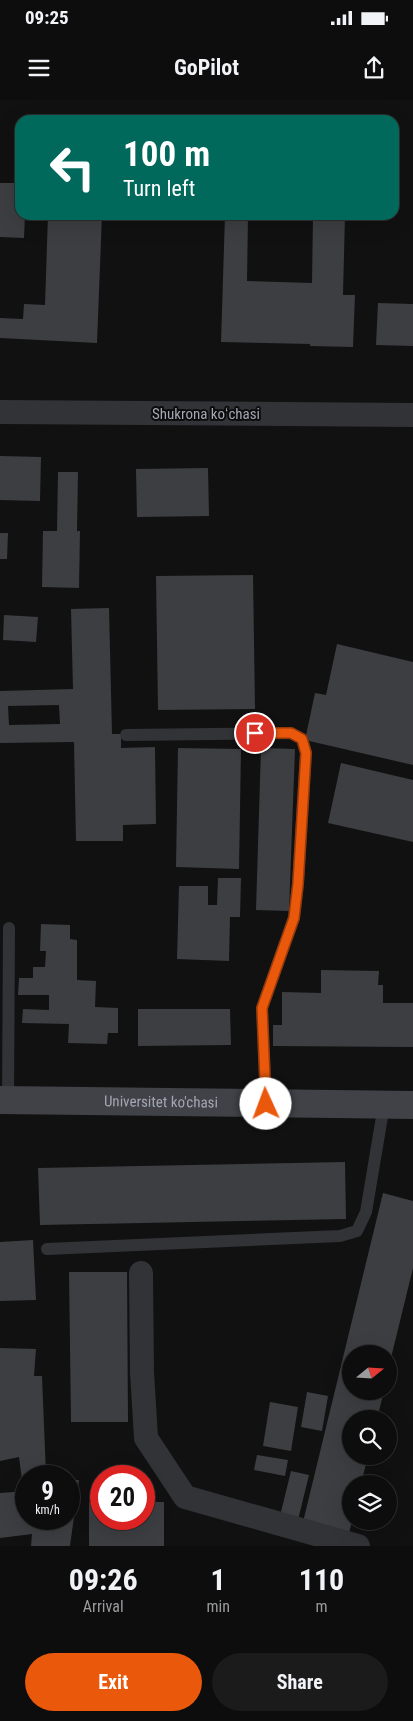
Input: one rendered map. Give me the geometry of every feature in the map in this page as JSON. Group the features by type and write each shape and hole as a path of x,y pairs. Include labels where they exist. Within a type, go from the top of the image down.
{"main road":[{"name":"Universitet ko'chasi","path":"4,1100 413,1105"}],"street":[{"name":"Shukrona koʻchasi","path":"0,412 413,415"},
{"path":"141,1273 142,1372 146,1438 185,1497 358,1546"}],"lane":[{"path":"126,735 291,733 302,739 306,753 298,884 294,918 262,1008 266,1104"},
{"path":"4,1100 9,928"},
{"path":"47,1248 340,1236 357,1231 366,1212 384,1105"}],"building":[{"path":"0,183 15,183 15,220 25,220 24,238 0,237"},
{"path":"48,220 102,220 97,343 0,338 0,318 23,319 24,304 45,305"},
{"path":"225,220 248,220 247,281 312,283 313,220 345,220 343,295 355,295 353,347 221,342"},
{"path":"378,303 413,304 413,346 376,345"},
{"path":"0,456 41,457 40,501 0,500"},
{"path":"208,468 209,516 137,517 136,469"},
{"path":"58,472 78,472 77,531 80,531 79,588 42,587 43,531 57,531"},
{"path":"0,533 8,533 7,559 0,559"},
{"path":"253,575 255,709 158,710 156,576"},
{"path":"109,608 112,734 121,734 121,748 155,747 156,824 123,825 123,841 76,841 74,742 0,743 0,691 73,689 71,609","holes":["59,705 60,724 9,725 8,706"]},
{"path":"4,615 38,617 36,642 3,640"},
{"path":"337,644 413,662 413,765 305,740 315,693 326,695"},
{"path":"178,748 241,749 239,869 176,867"},
{"path":"261,748 295,749 289,911 256,910"},
{"path":"341,763 413,780 413,842 328,823"},
{"path":"218,878 241,878 240,917 230,917 229,961 177,959 179,886 208,886 208,905 217,905"},
{"path":"41,924 70,925 70,939 77,940 77,980 96,981 95,1007 118,1008 118,1033 108,1033 107,1044 68,1043 69,1024 22,1023 23,1009 49,1010 49,995 18,995 19,978 33,978 33,967 45,967 46,951 40,951"},
{"path":"321,970 379,971 378,985 383,985 383,1003 413,1003 413,1047 273,1046 273,1025 282,1025 282,992 321,993"},
{"path":"138,1009 230,1009 231,1045 138,1046"},
{"path":"345,1162 346,1219 40,1225 38,1168"},
{"path":"383,1193 413,1201 413,1268 394,1345 346,1345"},
{"path":"33,1240 36,1300 0,1301 0,1242"},
{"path":"69,1272 127,1272 128,1422 71,1422"},
{"path":"0,1348 36,1349 34,1376 42,1376 46,1465 20,1465 19,1457 0,1461"},
{"path":"342,1362 342,1400 382,1400 379,1410 342,1410 342,1465 366,1465 363,1475 342,1475 342,1530 350,1530 349,1533 303,1522"},
{"path":"307,1392 328,1396 322,1431 301,1427"},
{"path":"270,1402 298,1407 291,1451 263,1446"},
{"path":"257,1455 288,1460 285,1476 254,1470"},
{"path":"291,1471 309,1475 298,1520 280,1516"},
{"path":"15,1492 15,1530 72,1530 70,1546 31,1546 32,1534 0,1538 0,1493"},
{"path":"89,1502 90,1530 155,1530 155,1502 164,1502 164,1546 89,1546"}],"route":[{"path":"255,733 291,733 302,739 306,753 298,884 294,918 262,1008 266,1104"}]}
